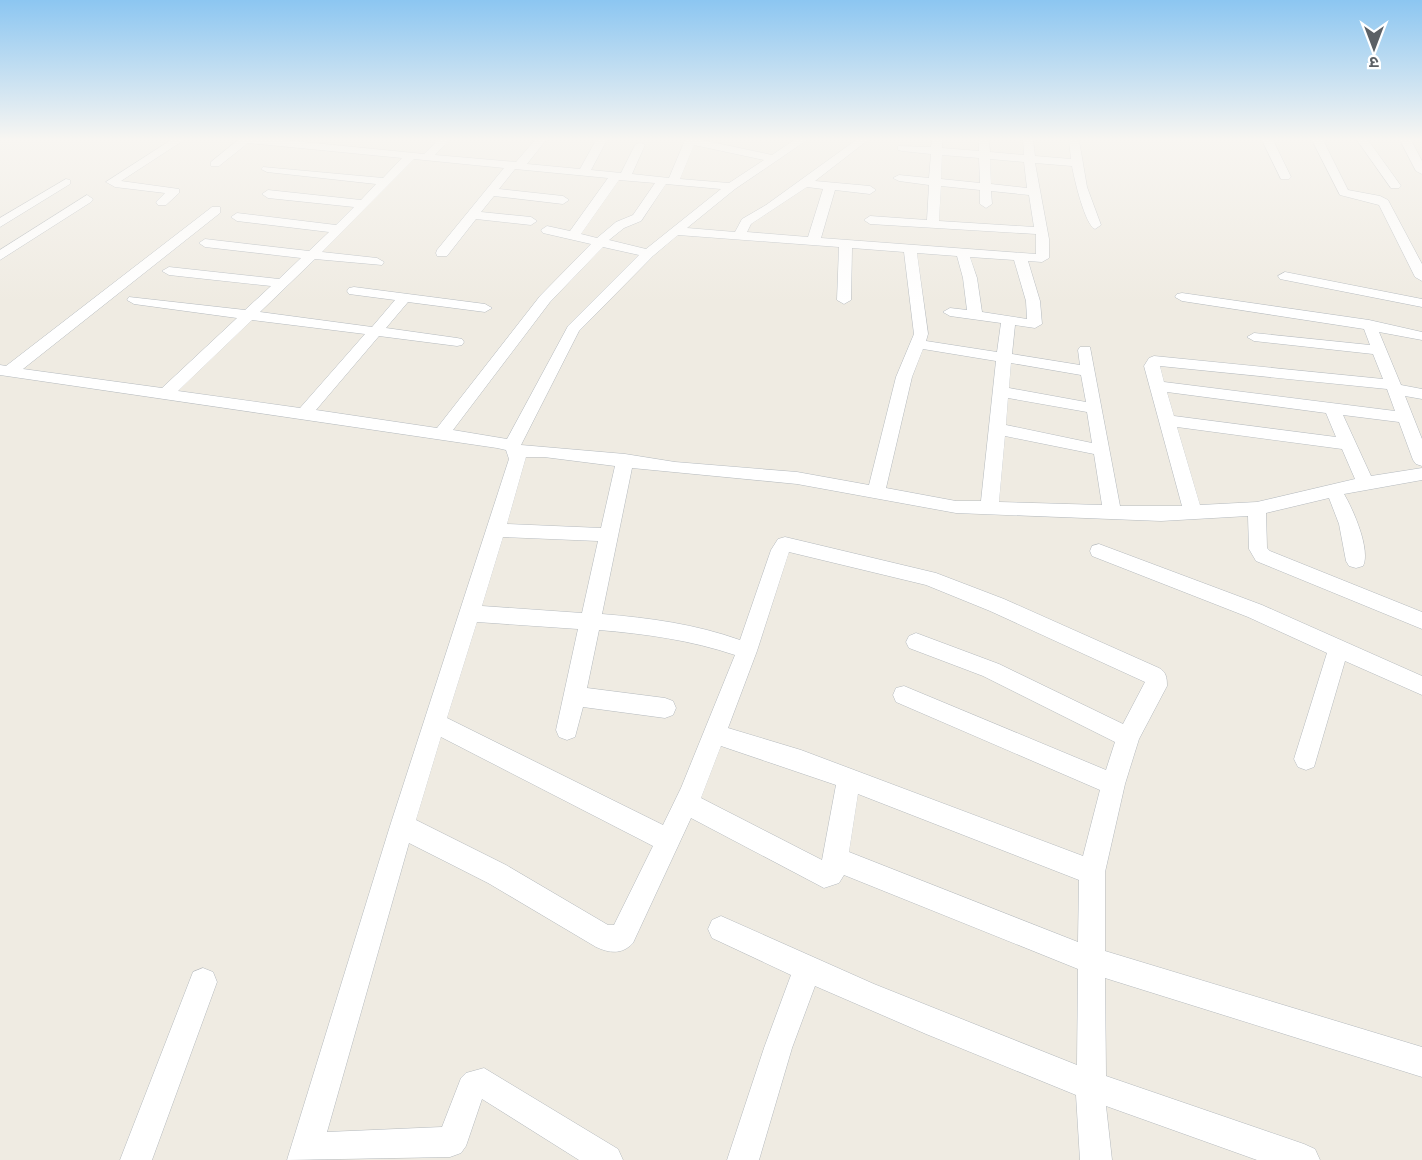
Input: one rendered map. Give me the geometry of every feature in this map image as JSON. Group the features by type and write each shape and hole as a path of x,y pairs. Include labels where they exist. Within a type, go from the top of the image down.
{"street":[{"path":"0,223 46,194"},
{"path":"162,202 171,194"},
{"path":"269,194 363,204"},
{"path":"165,394 373,194"},
{"path":"442,253 489,194"},
{"path":"510,194 563,200"},
{"path":"573,236 606,194"},
{"path":"441,434 531,315 600,242 620,225 637,218 656,194"},
{"path":"595,1157 484,1083 478,1082 473,1084 468,1093 456,1137 450,1142 304,1154 402,826 518,459 514,449 573,329 648,253 722,194"},
{"path":"740,235 746,222 759,216 789,194"},
{"path":"814,240 828,194"},
{"path":"933,224 936,194"},
{"path":"985,194 986,204"},
{"path":"676,231 1044,257 1035,194"},
{"path":"1084,194 1095,225"},
{"path":"1354,194 1384,203 1422,277"},
{"path":"0,256 87,200"},
{"path":"5,370 216,210"},
{"path":"472,215 531,221"},
{"path":"866,244 871,215 933,224 1041,231"},
{"path":"237,217 339,229"},
{"path":"547,230 648,253"},
{"path":"844,300 846,242"},
{"path":"205,243 377,262"},
{"path":"876,492 904,378 919,344 921,322 915,301 910,249"},
{"path":"962,251 970,278 975,316"},
{"path":"950,312 1031,325 1036,322 1020,257"},
{"path":"169,271 282,283"},
{"path":"1285,276 1422,303"},
{"path":"354,291 485,308"},
{"path":"304,414 405,297"},
{"path":"1182,297 1369,324 1422,336"},
{"path":"134,300 457,342"},
{"path":"989,508 1008,321"},
{"path":"5,370 441,434 514,449 625,460 675,468 797,478 956,507 1193,514 1257,509 1333,490 1421,473 1406,418 1369,324"},
{"path":"1254,337 1379,350"},
{"path":"919,344 1088,371"},
{"path":"1085,350 1112,511"},
{"path":"1193,514 1157,386 1152,366 1154,361 1394,387 1422,394"},
{"path":"1157,386 1406,418"},
{"path":"1001,392 1093,408"},
{"path":"1332,408 1365,483"},
{"path":"1167,420 1347,444"},
{"path":"998,429 1101,450"},
{"path":"567,730 625,460"},
{"path":"1333,490 1344,508 1349,523 1356,561"},
{"path":"1257,509 1258,549 1263,556 1422,621"},
{"path":"495,530 608,535"},
{"path":"402,826 497,874 613,940 619,939 624,934 686,803 747,651 780,550 782,546 790,544 929,578 997,605 1151,674 1156,677 1156,686 1128,737 1113,783 1092,872 1091,1111 1096,1160"},
{"path":"1099,551 1198,588 1340,647 1422,686"},
{"path":"469,613 589,621 684,631 747,651"},
{"path":"916,642 991,670 1128,737"},
{"path":"1306,759 1340,647"},
{"path":"904,695 1113,783"},
{"path":"574,696 665,708"},
{"path":"435,723 668,841"},
{"path":"714,734 792,758 1092,872"},
{"path":"686,803 818,873 830,874 835,859 849,779"},
{"path":"835,859 1093,961 1422,1062"},
{"path":"720,929 807,970 1091,1085 1304,1160"},
{"path":"743,1160 778,1048 807,970"},
{"path":"136,1160 203,982"}]}
